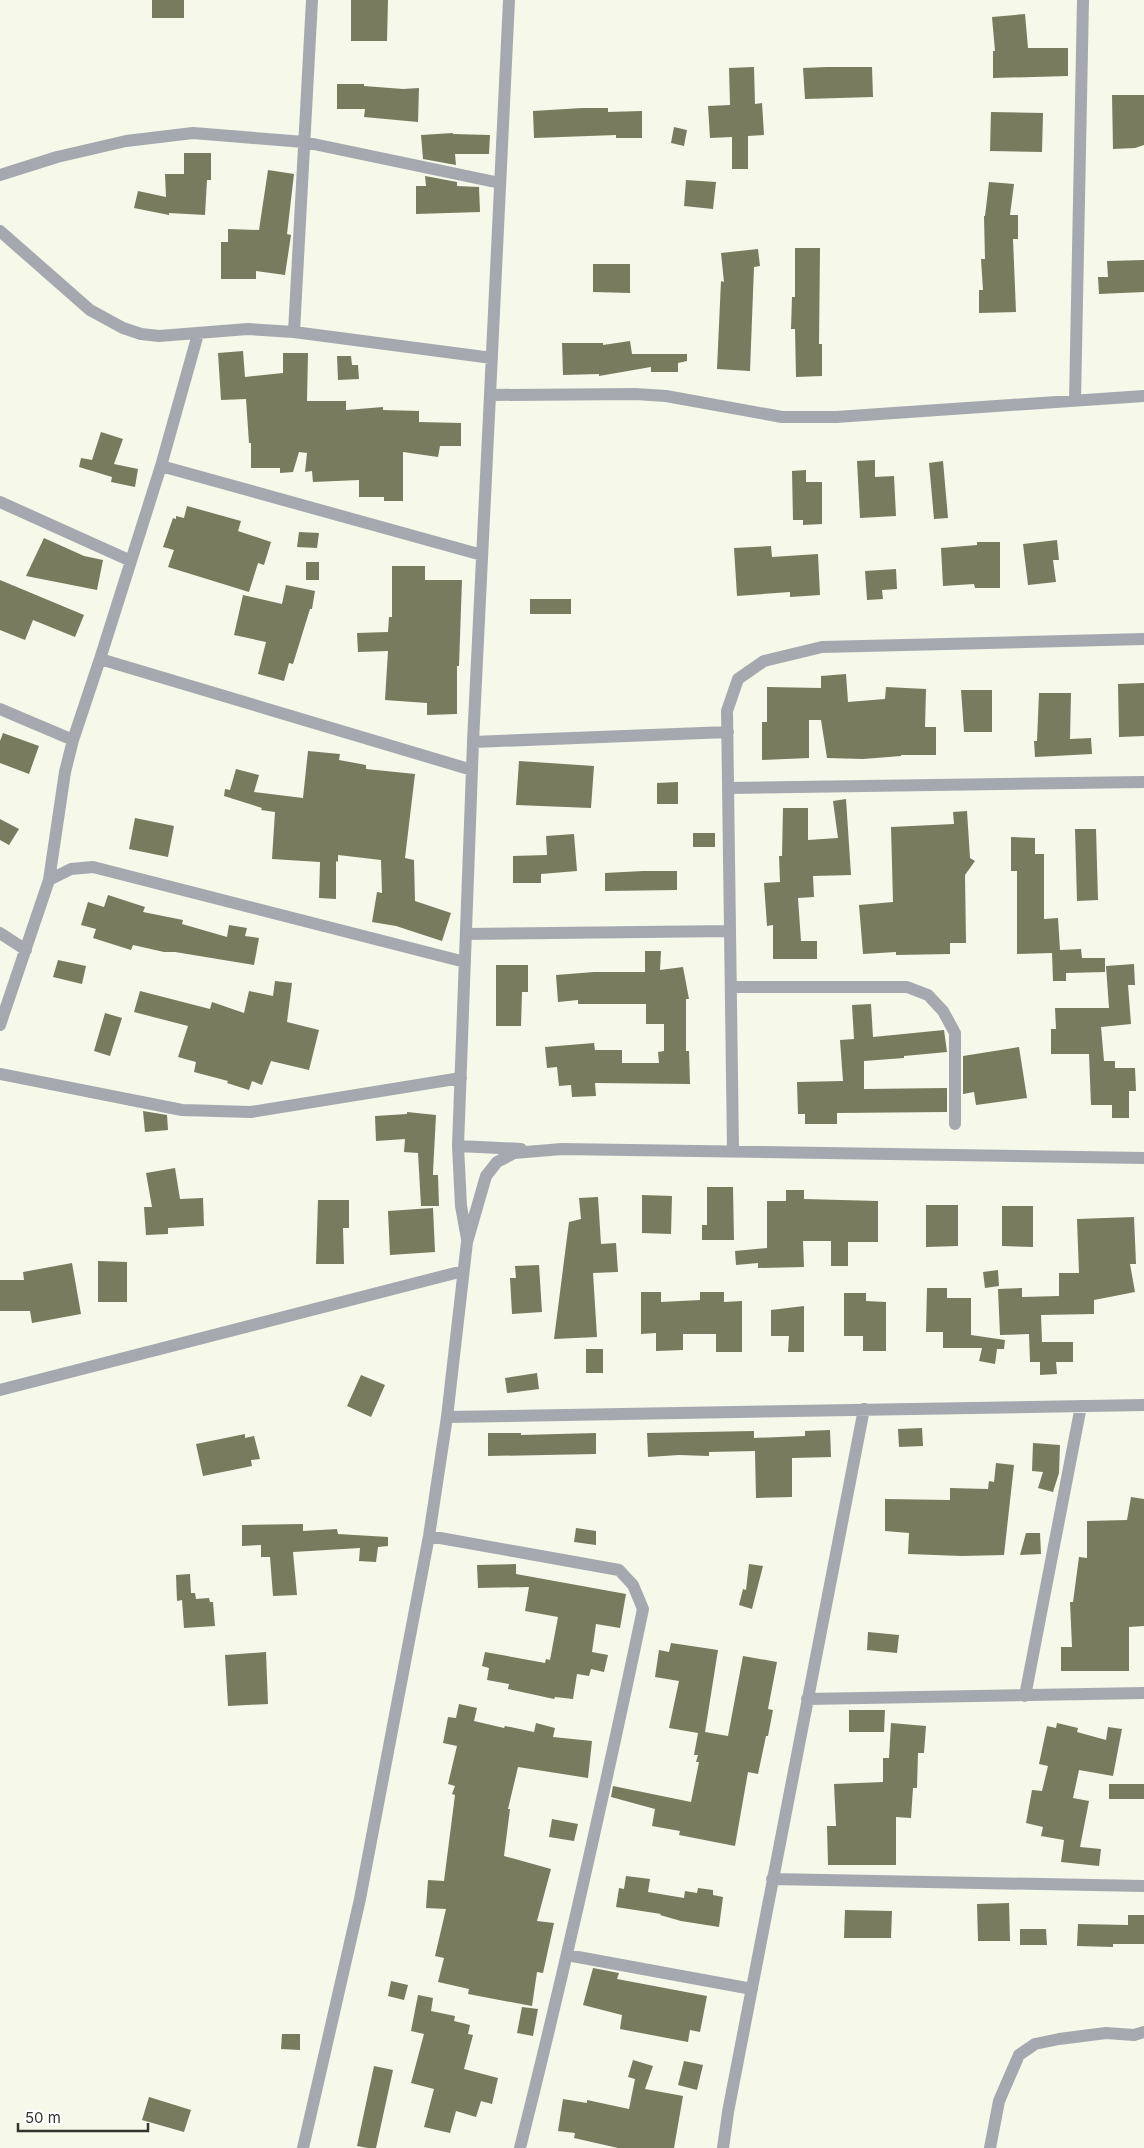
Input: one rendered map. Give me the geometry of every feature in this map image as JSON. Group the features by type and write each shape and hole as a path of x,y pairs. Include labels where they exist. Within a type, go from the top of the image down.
{"street":[{"path":"294,332 312,0"},
{"path":"467,1242 460,1206 458,1146 460,1078 473,742 509,0"},
{"path":"1075,401 1084,0"},
{"path":"0,175 57,157 126,142 193,133 304,142 500,183"},
{"path":"0,231 90,310 122,328 141,334 159,336 248,329 294,332 492,358"},
{"path":"0,1025 50,880 59,810 73,740 161,466 198,334"},
{"path":"490,395 650,395 782,417 836,417 1144,396"},
{"path":"161,466 482,555"},
{"path":"0,502 131,561"},
{"path":"733,1150 727,711 738,678 764,661 822,647 1144,639"},
{"path":"100,659 472,770"},
{"path":"0,709 73,740"},
{"path":"473,742 728,732"},
{"path":"728,788 1144,782"},
{"path":"50,880 71,870 93,867 465,962"},
{"path":"466,934 730,931"},
{"path":"0,933 26,950"},
{"path":"731,987 907,987 928,995 943,1011 955,1033 955,1124"},
{"path":"0,1074 182,1110 217,1113 251,1112 460,1078"},
{"path":"458,1146 538,1150 733,1150 1144,1158"},
{"path":"303,2148 360,1899 429,1536 447,1417 467,1242 486,1176 498,1162 514,1153 538,1150"},
{"path":"0,1390 463,1271"},
{"path":"447,1417 1144,1405"},
{"path":"1024,1696 1081,1406"},
{"path":"723,2148 772,1879 864,1409"},
{"path":"429,1536 618,1570 634,1585 642,1609 610,1764 567,1955 520,2148"},
{"path":"807,1698 1144,1693"},
{"path":"772,1879 1144,1886"},
{"path":"567,1955 752,1989"},
{"path":"990,2148 999,2100 1019,2055 1035,2044 1059,2039 1106,2033 1134,2035 1144,2032"}],"building":[{"path":"152,0 184,0 184,18 152,18"},
{"path":"351,0 388,0 387,41 351,41"},
{"path":"1025,14 1028,48 1068,48 1068,76 993,78 993,51 995,51 992,17"},
{"path":"754,67 755,104 762,103 764,135 748,136 748,169 732,169 732,137 710,138 708,106 730,105 729,68"},
{"path":"872,67 873,97 805,99 803,68"},
{"path":"337,84 364,84 364,86 403,89 419,88 418,122 364,117 365,109 337,109"},
{"path":"1112,95 1144,95 1144,145 1135,148 1113,149"},
{"path":"608,108 608,112 642,111 642,138 616,138 616,135 534,138 533,111"},
{"path":"991,112 1043,113 1042,152 990,151"},
{"path":"674,127 687,130 684,146 671,143"},
{"path":"453,133 490,135 489,154 455,154 456,165 423,159 421,135"},
{"path":"184,153 211,153 211,180 207,180 205,215 169,213 169,215 134,208 138,191 166,197 165,174 184,174"},
{"path":"268,170 294,174 287,234 291,235 285,275 256,271 256,279 221,279 221,242 228,242 228,229 259,230"},
{"path":"425,176 457,182 457,186 479,187 480,212 416,214 416,186 426,186"},
{"path":"686,180 716,182 713,209 684,206"},
{"path":"989,182 1014,184 1010,215 1018,215 1018,239 1013,239 1016,312 979,313 979,290 983,290 981,259 985,259 984,216"},
{"path":"795,248 820,248 819,344 822,344 822,376 796,377 795,329 791,329 792,297 795,297"},
{"path":"758,249 760,266 754,267 750,371 717,369 721,281 724,282 721,253"},
{"path":"1144,260 1144,292 1099,294 1098,277 1108,277 1107,261"},
{"path":"593,264 630,264 630,293 593,292"},
{"path":"630,341 632,354 687,354 687,361 678,363 678,372 651,372 651,367 599,376 599,374 563,375 562,343 603,343 603,345"},
{"path":"243,351 245,377 283,373 283,353 308,353 307,401 346,401 346,410 383,407 383,410 419,411 419,422 461,423 461,446 440,446 438,457 403,452 403,501 384,501 384,497 359,497 359,480 313,482 312,471 305,472 307,453 299,452 293,472 280,473 280,468 251,468 251,443 249,443 246,399 221,400 218,353"},
{"path":"337,356 351,356 352,365 358,365 359,379 338,380"},
{"path":"101,432 123,439 114,464 138,469 135,487 111,482 112,477 79,467 81,458 92,460"},
{"path":"875,460 875,477 894,476 896,516 860,518 857,461"},
{"path":"943,461 948,518 934,519 929,463"},
{"path":"806,470 806,482 822,482 822,524 803,525 803,520 793,520 792,471"},
{"path":"187,506 241,521 238,531 271,542 264,565 258,563 249,592 168,567 174,550 163,547 173,518 176,519 176,516 184,518"},
{"path":"299,532 319,533 317,548 297,547"},
{"path":"44,538 84,556 103,560 97,590 26,576"},
{"path":"1057,540 1059,560 1053,560 1056,582 1028,585 1023,544"},
{"path":"977,542 1000,542 1000,588 975,588 974,584 943,586 941,548 977,545"},
{"path":"771,546 772,557 818,554 820,595 790,597 790,592 737,596 734,548"},
{"path":"306,562 319,562 319,580 306,580"},
{"path":"392,566 425,566 425,580 462,580 459,666 457,666 457,714 427,715 427,703 385,700 388,651 358,652 357,633 388,632 389,617 392,617"},
{"path":"896,569 897,589 882,590 883,599 867,600 865,571"},
{"path":"0,580 84,615 75,637 33,620 25,640 0,630"},
{"path":"286,585 315,591 312,609 310,609 293,664 289,663 284,681 258,674 266,642 234,635 243,595 282,604"},
{"path":"530,599 571,599 571,614 530,614"},
{"path":"846,674 848,702 885,699 886,687 926,689 925,727 936,727 936,755 901,755 863,759 827,758 821,720 809,720 809,758 762,760 762,722 767,722 767,687 821,688 821,676"},
{"path":"1144,683 1144,736 1119,737 1118,684"},
{"path":"961,690 992,690 992,732 964,732"},
{"path":"1039,693 1071,693 1070,739 1091,738 1092,754 1035,757 1034,741 1037,741"},
{"path":"3,733 39,746 29,774 0,763 0,741"},
{"path":"308,751 340,754 339,760 366,765 366,769 415,774 405,858 414,860 415,901 451,913 442,941 396,926 372,922 377,892 382,893 381,860 338,855 338,862 336,861 336,899 319,898 320,862 272,859 275,812 261,810 262,808 224,796 225,789 230,790 236,769 259,775 254,792 303,798"},
{"path":"519,761 594,766 591,808 516,805"},
{"path":"678,782 678,804 657,804 657,783"},
{"path":"846,799 851,875 813,876 814,897 798,898 801,941 817,941 817,959 773,959 773,925 767,926 764,883 780,882 779,856 782,856 783,808 808,808 808,840 838,838 833,801"},
{"path":"967,811 970,858 975,861 965,875 966,943 950,943 950,954 896,955 896,952 863,954 859,905 893,902 891,827 954,824 953,812"},
{"path":"135,818 174,826 168,857 129,849"},
{"path":"0,819 19,829 9,845 0,840"},
{"path":"1075,829 1096,829 1098,900 1077,901"},
{"path":"693,833 715,833 715,847 693,847"},
{"path":"574,834 577,871 541,874 541,883 513,883 513,856 547,855 546,836"},
{"path":"1011,837 1035,838 1035,854 1044,854 1044,919 1058,918 1060,950 1081,949 1082,958 1105,958 1105,972 1066,973 1066,981 1053,981 1052,953 1017,954 1017,871 1011,871"},
{"path":"677,871 677,890 605,891 605,873"},
{"path":"108,895 145,907 143,912 183,920 182,924 227,937 229,925 247,928 245,936 259,938 254,965 175,952 164,952 133,945 131,950 93,938 96,929 81,925 88,902 104,907"},
{"path":"645,951 661,951 660,970 683,967 689,999 686,999 686,1051 689,1051 690,1084 595,1083 596,1096 572,1097 571,1085 559,1086 557,1067 547,1068 545,1047 594,1043 595,1050 622,1050 622,1063 659,1063 658,1052 664,1051 664,1024 646,1024 646,1004 578,1004 578,1000 558,1002 556,975 594,972 645,972"},
{"path":"58,960 86,966 82,984 53,977"},
{"path":"1134,964 1135,985 1128,985 1131,1024 1101,1027 1104,1061 1115,1061 1115,1068 1135,1068 1136,1091 1129,1091 1129,1118 1112,1118 1112,1105 1091,1105 1089,1054 1051,1054 1051,1029 1056,1029 1055,1008 1109,1008 1106,966"},
{"path":"496,965 528,965 528,992 522,992 521,1026 496,1026"},
{"path":"275,981 292,983 287,1022 319,1030 309,1070 271,1061 262,1085 252,1081 249,1090 227,1083 228,1081 194,1072 196,1062 178,1057 188,1026 134,1012 140,991 210,1009 212,1002 244,1013 249,991 273,996"},
{"path":"871,1004 873,1037 944,1030 947,1052 864,1061 864,1089 947,1088 947,1112 837,1113 837,1124 805,1124 805,1114 798,1114 797,1082 843,1081 840,1040 854,1039 852,1005"},
{"path":"105,1013 122,1018 110,1056 94,1051"},
{"path":"1019,1047 1027,1098 976,1105 974,1092 963,1094 963,1056"},
{"path":"143,1111 167,1115 168,1130 145,1132"},
{"path":"407,1112 436,1115 433,1175 438,1175 439,1206 421,1206 418,1153 404,1152 405,1139 376,1141 375,1116 407,1114"},
{"path":"175,1168 180,1199 203,1198 204,1226 168,1228 168,1234 146,1235 144,1207 152,1207 146,1173"},
{"path":"707,1187 733,1187 734,1240 702,1240 702,1225 707,1225"},
{"path":"786,1190 804,1190 804,1199 878,1201 878,1242 848,1242 848,1266 831,1266 831,1241 803,1241 804,1267 758,1268 758,1263 736,1265 735,1251 767,1248 767,1201 786,1201"},
{"path":"642,1195 672,1196 671,1234 642,1233"},
{"path":"598,1197 601,1244 616,1243 618,1272 593,1273 597,1337 554,1339 569,1222 581,1219 579,1198"},
{"path":"318,1200 349,1200 349,1228 343,1228 344,1264 316,1264"},
{"path":"926,1205 958,1205 958,1246 926,1247"},
{"path":"1002,1206 1033,1206 1033,1247 1002,1246"},
{"path":"433,1208 435,1252 390,1255 388,1211"},
{"path":"1134,1217 1136,1264 1130,1264 1135,1292 1094,1300 1094,1314 1041,1315 1042,1342 1073,1342 1073,1362 1056,1362 1057,1374 1040,1375 1040,1362 1030,1362 1029,1334 1000,1335 998,1289 1022,1288 1022,1297 1059,1296 1059,1273 1079,1273 1077,1219"},
{"path":"98,1261 127,1262 127,1302 98,1302"},
{"path":"72,1263 81,1314 32,1323 30,1311 0,1311 0,1280 24,1280 23,1272"},
{"path":"539,1265 542,1312 512,1314 510,1278 516,1278 515,1266"},
{"path":"998,1270 999,1286 985,1288 983,1272"},
{"path":"927,1288 947,1288 947,1298 971,1298 971,1335 1005,1340 1004,1349 997,1349 995,1364 979,1361 982,1348 943,1348 943,1332 926,1332"},
{"path":"641,1292 661,1292 661,1302 700,1300 700,1292 724,1292 724,1302 742,1301 742,1352 716,1352 716,1334 683,1334 683,1350 656,1351 656,1333 641,1334"},
{"path":"844,1293 866,1293 866,1301 886,1302 886,1351 863,1351 863,1336 844,1336"},
{"path":"804,1306 804,1352 788,1352 789,1336 771,1336 771,1310"},
{"path":"586,1349 603,1349 603,1373 586,1373"},
{"path":"537,1373 539,1389 507,1393 505,1378"},
{"path":"361,1375 385,1385 371,1417 347,1406"},
{"path":"922,1428 923,1446 899,1447 898,1429"},
{"path":"830,1430 831,1457 792,1458 792,1497 756,1498 755,1451 709,1452 709,1456 648,1457 647,1433 754,1431 754,1438 805,1436 805,1431"},
{"path":"488,1433 521,1433 521,1435 596,1433 596,1454 488,1456"},
{"path":"245,1434 245,1438 254,1436 260,1459 251,1460 252,1466 203,1476 196,1444"},
{"path":"1033,1443 1060,1445 1059,1473 1053,1492 1038,1488 1043,1472 1032,1471"},
{"path":"996,1463 1014,1465 1004,1555 908,1554 909,1533 885,1531 885,1499 950,1500 950,1488 988,1489 989,1481 994,1482"},
{"path":"1131,1497 1144,1499 1144,1626 1129,1627 1129,1671 1061,1671 1061,1647 1072,1647 1070,1602 1073,1602 1079,1557 1087,1558 1087,1521 1127,1520"},
{"path":"303,1524 303,1531 337,1529 338,1534 388,1537 388,1546 378,1547 376,1562 359,1561 360,1548 293,1552 297,1595 273,1596 270,1557 261,1557 261,1545 242,1546 242,1525"},
{"path":"576,1528 596,1531 596,1545 574,1542"},
{"path":"1026,1533 1040,1533 1041,1554 1020,1555"},
{"path":"516,1564 516,1574 626,1594 620,1628 596,1624 592,1652 608,1655 604,1672 591,1669 589,1676 577,1674 573,1699 555,1697 554,1699 508,1689 509,1684 487,1680 489,1668 482,1666 485,1652 545,1663 546,1659 550,1660 558,1617 525,1611 529,1587 478,1588 477,1565"},
{"path":"749,1564 763,1566 752,1609 739,1605 743,1589 746,1590"},
{"path":"190,1574 191,1593 195,1593 196,1599 209,1598 210,1602 213,1602 215,1626 184,1628 182,1600 177,1601 176,1575"},
{"path":"868,1632 899,1635 897,1653 867,1650"},
{"path":"671,1643 718,1650 705,1732 728,1736 743,1656 777,1662 768,1709 773,1710 768,1736 766,1736 758,1774 748,1772 735,1846 679,1835 680,1831 652,1826 655,1809 611,1797 613,1786 691,1802 699,1762 696,1762 698,1755 694,1755 698,1733 669,1728 679,1681 655,1677 659,1650 669,1652"},
{"path":"266,1652 268,1704 228,1706 225,1655"},
{"path":"459,1704 477,1708 474,1721 534,1732 536,1723 555,1728 553,1737 592,1741 588,1778 518,1767 508,1809 510,1809 504,1856 551,1869 537,1921 554,1923 543,1973 537,1972 532,2006 468,1994 469,1989 438,1982 444,1958 435,1956 446,1909 426,1908 428,1880 444,1881 455,1795 452,1794 455,1786 448,1784 457,1746 443,1743 448,1717 456,1718"},
{"path":"849,1710 885,1710 884,1732 849,1732"},
{"path":"891,1723 926,1726 924,1753 918,1753 917,1788 913,1788 911,1818 896,1817 896,1865 828,1865 827,1826 836,1826 834,1784 883,1782 883,1758 889,1758"},
{"path":"1057,1723 1078,1728 1077,1732 1106,1740 1108,1727 1122,1729 1113,1776 1079,1770 1073,1798 1089,1801 1080,1847 1101,1849 1099,1866 1061,1862 1064,1840 1041,1836 1043,1827 1026,1823 1032,1790 1042,1791 1048,1766 1039,1764 1047,1726 1056,1728"},
{"path":"1109,1784 1144,1784 1144,1799 1109,1799"},
{"path":"552,1819 578,1824 574,1841 549,1837"},
{"path":"626,1876 650,1879 648,1892 684,1898 685,1891 697,1893 698,1888 713,1890 713,1895 723,1897 719,1927 681,1921 661,1914 616,1907 619,1888 624,1889"},
{"path":"1009,1903 1010,1941 978,1941 977,1904"},
{"path":"845,1910 892,1911 891,1938 844,1938"},
{"path":"1128,1915 1144,1915 1144,1944 1113,1944 1113,1947 1077,1946 1078,1924 1128,1925"},
{"path":"1020,1929 1046,1929 1047,1945 1020,1945"},
{"path":"593,1968 619,1973 617,1979 707,1996 700,2032 690,2030 688,2042 620,2029 622,2015 583,2005"},
{"path":"391,1981 408,1985 404,2000 388,1996"},
{"path":"418,1995 433,1998 431,2011 455,2016 454,2021 470,2025 468,2034 473,2035 464,2069 498,2078 492,2104 481,2101 476,2117 456,2111 450,2133 424,2127 434,2089 411,2083 424,2034 411,2031"},
{"path":"522,2007 538,2009 533,2036 517,2033"},
{"path":"282,2034 300,2034 300,2050 281,2049"},
{"path":"633,2060 653,2066 645,2089 683,2096 674,2148 618,2148 574,2138 575,2133 558,2131 563,2099 587,2103 587,2100 629,2109 635,2079 628,2077"},
{"path":"684,2061 703,2065 697,2090 678,2085"},
{"path":"374,2066 393,2070 376,2148 368,2148 357,2146"},
{"path":"149,2097 191,2110 184,2132 142,2120"}]}
